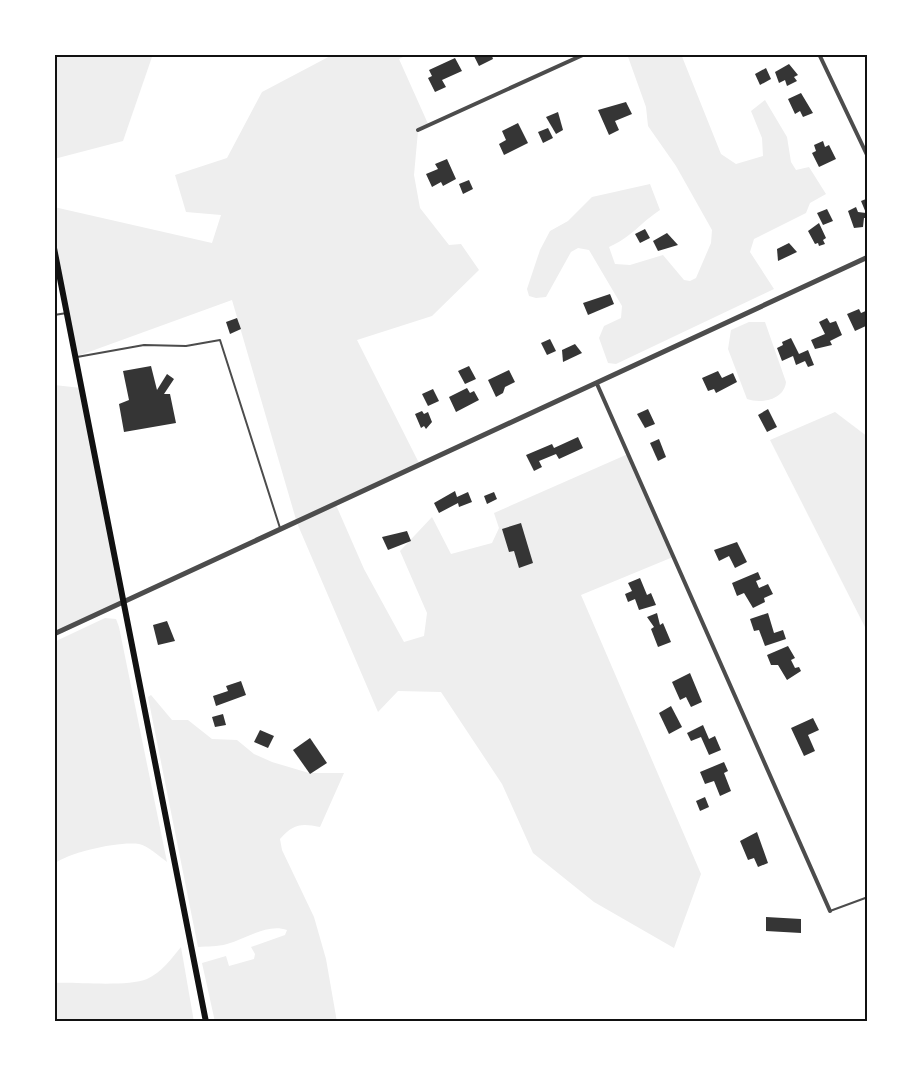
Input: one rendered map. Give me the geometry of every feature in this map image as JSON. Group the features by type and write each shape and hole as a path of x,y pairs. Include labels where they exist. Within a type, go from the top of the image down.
{"main road":[{"path":"54,248 206,1022"}],"street":[{"path":"418,130 585,54"},
{"path":"819,54 868,158"},
{"path":"54,634 868,257"},
{"path":"597,384 830,911"}],"lane":[{"path":"54,315 67,313"},
{"path":"75,357 144,345 186,346 220,340 280,531"},
{"path":"830,911 868,897"}],"shaded area":[{"path":"54,54 153,54 123,141 54,159"},
{"path":"334,54 409,54 399,59 429,126 418,131 414,175 420,208 449,245 461,244 479,270 432,316 357,340 420,465 336,505 364,569 404,642 424,636 427,613 400,551 432,517 451,554 492,543 499,528 494,513 628,454 673,557 581,595 701,874 674,948 594,902 533,853 502,784 441,692 398,691 378,712 297,523 232,300 75,357 54,248 54,207 212,243 221,215 186,212 175,175 227,158 262,92"},
{"path":"627,54 681,54 721,154 736,164 763,156 762,138 751,111 765,100 787,137 791,162 796,170 809,167 826,194 810,203 806,213 754,239 750,252 774,289 616,364 608,363 599,338 604,326 621,318 622,306 589,250 578,248 571,252 546,297 529,296 527,289 540,250 550,231 568,221 592,197 650,184 660,210 624,239 609,247 615,264 630,265 663,255 684,280 690,281 696,278 711,243 712,230 676,166 648,126 646,107"},
{"path":"749,322 765,322 786,382 781,393 765,401 747,399 728,349 731,330"},
{"path":"54,385 81,388 123,602 54,634"},
{"path":"835,412 868,437 868,633 770,440"},
{"path":"105,618 116,619 119,627 167,862 146,847 131,844 82,852 54,864 54,642"},
{"path":"151,695 172,720 188,720 212,739 237,740 254,754 309,773 344,773 320,827 298,826 289,830 280,839 282,850 314,917 326,959 337,1022 215,1022 202,963 226,956 229,966 254,959 255,954 251,947 285,935 287,930 279,928 264,930 223,945 198,947 148,697"},
{"path":"181,947 194,1022 54,1022 54,983 116,984 147,979 166,965"}],"building":[{"path":"497,54 492,56 493,59 479,66 474,56"},
{"path":"455,58 462,71 442,80 446,87 435,92 428,78 432,76 429,70"},
{"path":"789,64 798,75 794,77 797,81 787,86 785,80 779,83 775,72"},
{"path":"766,68 771,79 760,85 755,74"},
{"path":"801,93 813,113 803,117 800,111 795,114 788,99"},
{"path":"626,102 632,114 615,121 619,130 609,135 598,110"},
{"path":"558,112 563,130 556,134 546,117"},
{"path":"518,123 528,143 504,155 499,144 506,140 502,131"},
{"path":"548,128 553,138 543,143 538,132"},
{"path":"823,141 825,147 829,145 836,159 819,167 812,153 816,151 814,145"},
{"path":"447,159 456,179 443,186 441,182 432,187 426,174 438,169 435,164"},
{"path":"469,180 473,189 463,194 459,184"},
{"path":"866,199 868,218 864,218 863,227 854,228 848,211 856,207 858,212 866,213 861,201"},
{"path":"827,209 833,221 823,225 817,213"},
{"path":"819,223 826,238 823,240 825,244 819,246 818,243 815,244 808,231"},
{"path":"645,229 650,238 640,243 635,234"},
{"path":"667,233 678,245 658,251 653,241"},
{"path":"789,243 797,252 778,261 777,249"},
{"path":"610,294 614,304 588,315 583,303"},
{"path":"859,309 861,313 868,310 868,325 855,331 847,314"},
{"path":"237,318 241,329 230,334 226,322"},
{"path":"827,318 830,323 836,321 842,335 830,341 832,345 815,349 811,340 825,334 819,322"},
{"path":"791,338 799,354 808,350 814,365 808,367 805,361 796,365 793,356 782,361 777,348 783,345 782,342"},
{"path":"550,339 556,351 547,355 541,343"},
{"path":"575,344 582,353 563,362 562,350"},
{"path":"151,366 157,390 167,374 174,379 164,394 170,394 176,423 124,432 119,404 129,400 123,371"},
{"path":"469,366 476,379 465,384 458,371"},
{"path":"509,370 515,382 505,387 503,393 496,397 488,380"},
{"path":"718,371 722,378 733,373 737,382 716,393 714,389 708,391 702,378"},
{"path":"467,388 470,393 474,391 479,400 456,412 449,397"},
{"path":"433,389 439,401 428,406 422,394"},
{"path":"648,409 655,424 645,428 637,414"},
{"path":"768,409 777,427 767,432 758,415"},
{"path":"422,411 424,414 428,412 432,422 426,429 424,426 421,428 415,414"},
{"path":"578,437 583,448 559,459 556,454 539,461 542,467 534,471 526,455 552,444 554,448"},
{"path":"659,439 666,457 658,461 650,443"},
{"path":"455,491 457,497 468,492 472,502 459,507 458,503 439,513 434,503"},
{"path":"494,492 497,499 487,504 484,496"},
{"path":"521,523 533,563 519,568 514,551 509,552 502,529"},
{"path":"407,531 411,541 388,550 382,537"},
{"path":"737,542 747,562 735,568 729,556 719,561 714,550"},
{"path":"758,572 761,579 756,581 759,588 768,584 773,594 764,598 765,602 753,608 744,593 737,596 732,583"},
{"path":"640,578 647,595 651,593 656,605 639,610 635,599 628,602 625,594 632,591 628,583"},
{"path":"657,613 660,625 663,623 671,642 658,647 651,629 654,627 647,617"},
{"path":"768,613 774,633 783,630 786,639 765,646 759,630 754,631 750,619"},
{"path":"167,621 175,641 158,645 153,625"},
{"path":"788,646 795,658 791,660 795,668 799,667 801,671 787,680 778,665 771,665 767,655"},
{"path":"690,673 702,702 691,707 686,697 680,700 672,682"},
{"path":"241,681 246,695 216,706 213,696 228,691 226,686"},
{"path":"671,706 682,727 669,734 659,713"},
{"path":"223,714 226,725 215,727 212,717"},
{"path":"813,718 819,730 808,735 815,751 804,756 791,728"},
{"path":"703,725 709,739 715,736 721,750 709,755 701,737 691,741 687,733"},
{"path":"260,730 274,736 268,748 254,742"},
{"path":"310,738 327,763 310,774 293,750"},
{"path":"724,762 728,771 724,773 731,791 720,796 714,781 705,784 700,772"},
{"path":"705,797 709,807 700,811 696,801"},
{"path":"757,832 768,863 758,867 754,858 748,860 740,841"},
{"path":"766,917 801,919 801,933 766,931"}]}
